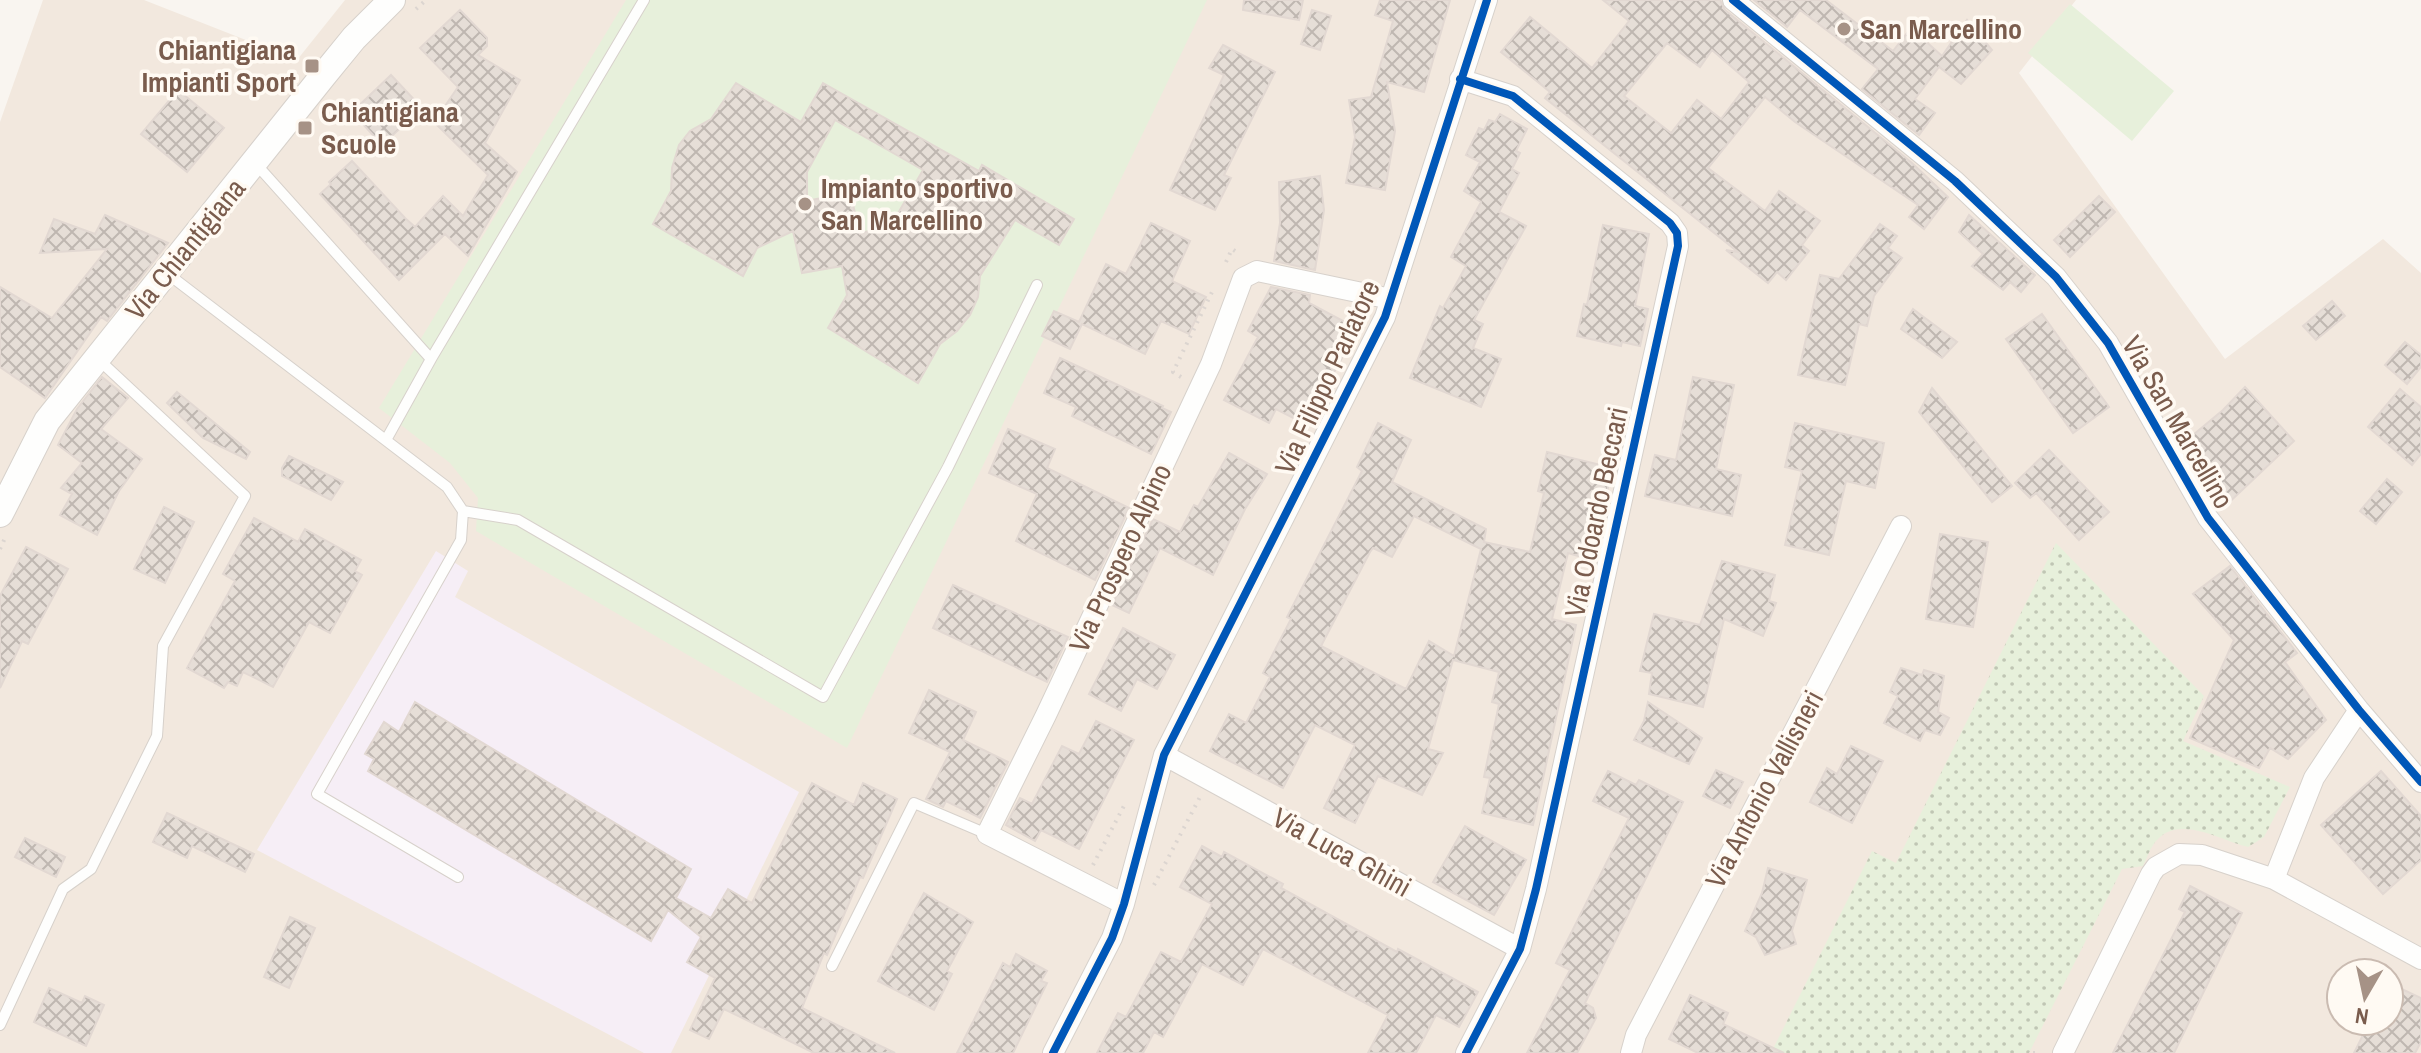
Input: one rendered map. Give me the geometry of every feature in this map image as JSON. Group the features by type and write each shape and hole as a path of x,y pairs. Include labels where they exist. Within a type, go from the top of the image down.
{"street":[{"name":"Via Chiantigiana","path":"0,514 47,421 354,38 392,0"},
{"name":"Via Filippo Parlatore","path":"1053,1053 1112,938 1164,755 1385,317 1487,0"},
{"name":"Via San Marcellino","path":"1733,0 1955,181 2056,277 2108,343 2208,518 2359,710 2417,770"},
{"name":"Via Odoardo Beccari","path":"1460,79 1513,96 1670,223 1677,233 1675,261 1536,889 1520,949 1466,1053"},
{"name":"Via Prospero Alpino","path":"987,834 1211,364 1243,278 1257,271 1391,299"},
{"name":"Via Antonio Vallisneri","path":"1631,1053 1636,1035 1901,526"},
{"path":"2274,879 2314,778 2359,710"},
{"name":"Via Luca Ghini","path":"1164,755 1520,949"},
{"path":"987,834 1124,904"},
{"path":"2063,1053 2156,867 2179,854 2202,855 2274,879 2421,959"}],"lane":[{"path":"386,440 644,0"},
{"path":"255,162 431,359"},
{"path":"166,273 447,487 463,511 461,540 317,794 458,877"},
{"path":"463,511 518,520 823,697 948,467 1037,285"},
{"path":"0,1025 63,889 91,869 157,736 163,646 245,496 97,358"},
{"path":"832,966 914,803 987,834"}],"shaded area":[{"path":"43,0 144,0 297,60 345,0 2076,0 2019,73 2225,359 2383,239 2421,273 2421,1053 0,1053 0,122"},
{"path":"436,551 468,571 455,597 799,792 671,1053 644,1053 257,850"}],"green space":[{"name":"Impianto sportivo San Marcellino","path":"626,0 1207,0 847,748 476,531 478,498 450,463 379,408"},
{"path":"2070,4 2174,91 2132,141 2028,53"},
{"path":"2056,543 2204,696 2183,741 2290,787 2264,837 2248,847 2202,832 2178,829 2167,832 2156,842 2143,866 2122,869 2029,1053 1771,1053 1872,851 1896,863"}],"building":[{"path":"1244,0 1303,0 1299,20 1243,10"},
{"path":"1380,0 1450,0 1424,92 1387,82 1395,131 1385,190 1346,183 1355,137 1349,100 1371,97 1393,21 1375,15"},
{"path":"1603,0 1720,0 1725,10 1912,163 1948,197 1924,229 1909,217 1918,205 1795,122 1765,97 1708,168 1765,211 1779,191 1820,221 1802,245 1809,251 1786,280 1777,272 1768,283 1726,250 1738,252 1545,98 1550,92 1501,52 1530,17 1592,68 1629,21","holes":["1667,43 1700,67 1712,50 1749,82 1721,119 1697,100 1671,133 1624,96"]},
{"path":"1754,0 1826,0 1893,51 1911,28 1942,56 1967,20 1992,50 1961,84 1939,67 1915,99 1935,113 1919,135 1862,89 1878,69 1800,10 1787,27"},
{"path":"460,10 487,38 487,46 478,55 520,80 485,143 517,172 468,256 445,234 399,280 320,194 352,161 415,227 443,196 463,216 488,175 434,122 458,87 420,48"},
{"path":"1312,10 1331,16 1320,50 1301,44"},
{"path":"1223,45 1275,72 1224,175 1231,178 1215,210 1170,190 1224,75 1209,68"},
{"path":"391,75 422,108 382,145 352,112"},
{"path":"736,83 801,122 823,83 979,171 982,165 1074,219 1059,245 1015,220 980,276 978,297 970,315 957,331 940,344 918,383 828,328 847,295 842,266 802,273 793,231 757,248 743,276 653,224 671,191 672,168 679,145 690,131 711,119","holes":["835,120 923,170 893,222 860,234 850,192 807,201 807,172"]},
{"path":"178,90 224,128 187,172 141,134"},
{"path":"1500,114 1527,129 1516,151 1520,153 1512,169 1519,173 1499,212 1526,226 1474,320 1483,324 1473,348 1501,359 1481,407 1410,378 1440,306 1443,308 1466,266 1451,257 1481,202 1464,191 1480,162 1466,155 1479,128 1484,130 1489,120 1495,122"},
{"path":"1320,176 1324,210 1315,270 1274,261 1280,223 1279,182"},
{"path":"2099,196 2115,212 2070,257 2054,240"},
{"path":"105,215 168,243 107,321 101,317 45,398 0,367 0,287 52,318 107,249 40,253 54,219 95,234"},
{"path":"1969,215 2035,275 2021,292 2010,282 2003,290 1972,266 1983,254 1959,232"},
{"path":"1151,223 1190,241 1172,281 1206,297 1189,334 1161,321 1145,354 1082,324 1070,349 1042,336 1054,311 1079,322 1106,264 1126,274"},
{"path":"1880,224 1897,236 1888,248 1902,258 1874,296 1867,326 1859,324 1845,385 1798,375 1820,275 1839,279"},
{"path":"1603,225 1649,234 1635,306 1648,309 1640,346 1622,342 1621,346 1577,336 1584,304 1587,305"},
{"path":"1271,287 1310,295 1309,303 1358,329 1332,376 1328,374 1303,423 1276,409 1269,423 1224,400 1258,337 1248,331"},
{"path":"2332,301 2345,316 2316,340 2303,326"},
{"path":"1913,309 1957,342 1942,358 1901,329"},
{"path":"2042,314 2109,407 2073,433 2006,339"},
{"path":"2405,342 2421,355 2421,367 2407,384 2385,365"},
{"path":"1060,358 1171,412 1151,454 1072,416 1076,407 1044,393"},
{"path":"102,377 128,398 101,429 142,459 119,491 97,535 60,515 72,494 61,488 82,463 58,445 77,409"},
{"path":"1693,377 1734,385 1716,469 1741,475 1732,516 1645,496 1655,455 1676,460"},
{"path":"2245,387 2294,441 2221,510 2181,445"},
{"path":"1932,388 2012,486 1992,502 1919,412"},
{"path":"2400,389 2421,407 2421,454 2412,465 2368,427"},
{"path":"177,392 250,452 246,459 203,438 167,403"},
{"path":"1378,423 1411,440 1392,482 1486,529 1484,542 1530,552 1544,493 1538,491 1547,452 1613,468 1592,551 1579,548 1578,556 1568,553 1552,619 1576,625 1533,825 1482,813 1490,778 1484,777 1499,704 1492,702 1499,672 1453,660 1428,749 1443,753 1422,795 1378,776 1355,823 1324,808 1355,745 1315,725 1283,788 1210,751 1229,714 1246,723 1270,677 1263,673 1291,619 1287,617 1362,471 1357,467","holes":["1414,516 1481,549 1454,656 1429,641 1406,689 1321,646 1370,552 1373,548 1392,557"]},
{"path":"1795,423 1884,443 1875,488 1846,481 1829,555 1785,545 1802,471 1785,467"},
{"path":"1008,429 1055,449 1047,468 1129,508 1095,580 1016,541 1037,494 989,473"},
{"path":"2049,450 2109,512 2079,540 2036,493 2030,498 2015,483"},
{"path":"1229,453 1267,474 1245,509 1213,575 1160,548 1129,613 1112,605 1153,519 1180,532"},
{"path":"289,456 343,482 331,500 282,476 282,468"},
{"path":"2387,479 2402,492 2376,524 2360,511"},
{"path":"164,507 194,522 165,583 134,569"},
{"path":"254,518 298,542 305,529 361,560 355,571 362,575 330,633 309,622 273,687 243,672 237,686 228,682 224,688 187,668 235,581 223,574"},
{"path":"1940,534 1988,542 1973,627 1926,619"},
{"path":"26,547 68,569 28,644 22,641 0,688 0,596"},
{"path":"1722,561 1775,575 1769,601 1776,603 1763,636 1724,619 1703,707 1649,694 1652,673 1640,671 1654,614 1700,625"},
{"path":"2230,566 2297,653 2285,662 2326,720 2288,759 2270,748 2259,768 2190,738 2234,640 2193,594"},
{"path":"953,585 1068,637 1047,682 933,628"},
{"path":"1123,628 1175,655 1157,689 1137,679 1121,711 1089,694"},
{"path":"1901,668 1922,675 1924,670 1944,676 1938,712 1949,718 1940,735 1925,730 1920,741 1884,723 1898,696 1890,692"},
{"path":"929,690 976,712 963,740 1008,762 980,818 946,801 943,807 926,799 950,752 909,733"},
{"path":"415,702 691,869 676,898 711,918 728,889 752,903 812,783 854,805 863,783 897,799 827,955 824,953 802,1008 895,1053 814,1053 724,1009 709,1039 690,1030 715,978 687,962 701,937 668,910 651,941 368,771 374,759 365,754 384,722 399,732"},
{"path":"1648,702 1702,738 1689,764 1634,740 1644,721"},
{"path":"1096,721 1134,740 1079,849 1041,830 1035,841 1006,825 1020,798 1032,804 1062,746 1079,754"},
{"path":"1851,746 1883,761 1852,823 1810,802 1827,768 1837,774"},
{"path":"1716,770 1743,782 1730,808 1703,796"},
{"path":"1608,771 1636,785 1639,780 1683,802 1585,1003 1593,1008 1596,1018 1577,1053 1527,1053 1570,970 1556,963 1629,818 1593,801"},
{"path":"2381,771 2421,816 2421,860 2383,894 2321,825"},
{"path":"167,813 254,854 245,872 192,846 187,858 153,842"},
{"path":"1465,826 1526,860 1494,915 1433,882"},
{"path":"25,838 65,857 56,877 15,857"},
{"path":"1202,846 1222,857 1224,852 1283,884 1281,888 1397,952 1398,949 1478,992 1459,1027 1436,1015 1416,1053 1368,1053 1388,1015 1263,949 1243,985 1202,964 1163,1037 1154,1032 1143,1053 1097,1053 1118,1013 1126,1017 1161,952 1181,962 1212,904 1180,887"},
{"path":"1768,868 1807,880 1792,931 1796,944 1765,955 1756,937 1745,931 1762,893"},
{"path":"2190,886 2242,913 2174,1053 2113,1053 2185,912 2179,909"},
{"path":"924,893 973,922 947,971 952,974 934,1010 878,981"},
{"path":"290,917 315,928 289,988 264,977"},
{"path":"1016,954 1047,971 1041,981 1047,983 1013,1053 957,1053 1003,963 1010,967"},
{"path":"49,988 82,1003 85,996 104,1005 86,1046 34,1022"},
{"path":"2405,990 2421,998 2421,1042 2415,1053 2354,1053 2362,1037 2405,1037"},
{"path":"1690,995 1728,1013 1723,1024 1784,1053 1698,1053 1669,1039"}],"cycle path":[{"path":"1053,1053 1112,938 1164,755 1385,317 1487,0"},
{"path":"1733,0 1955,181 2056,277 2108,343 2208,518 2359,710 2421,782"},
{"path":"1460,79 1513,96 1670,223 1677,233 1678,246 1536,889 1520,949 1466,1053"}],"place":[{"name":"San Marcellino","path":"1844,29"},
{"name":"Chiantigiana Impianti Sport","path":"312,66"},
{"name":"Chiantigiana Scuole","path":"305,128"},
{"name":"Impianto sportivo San Marcellino","path":"805,204"}]}
